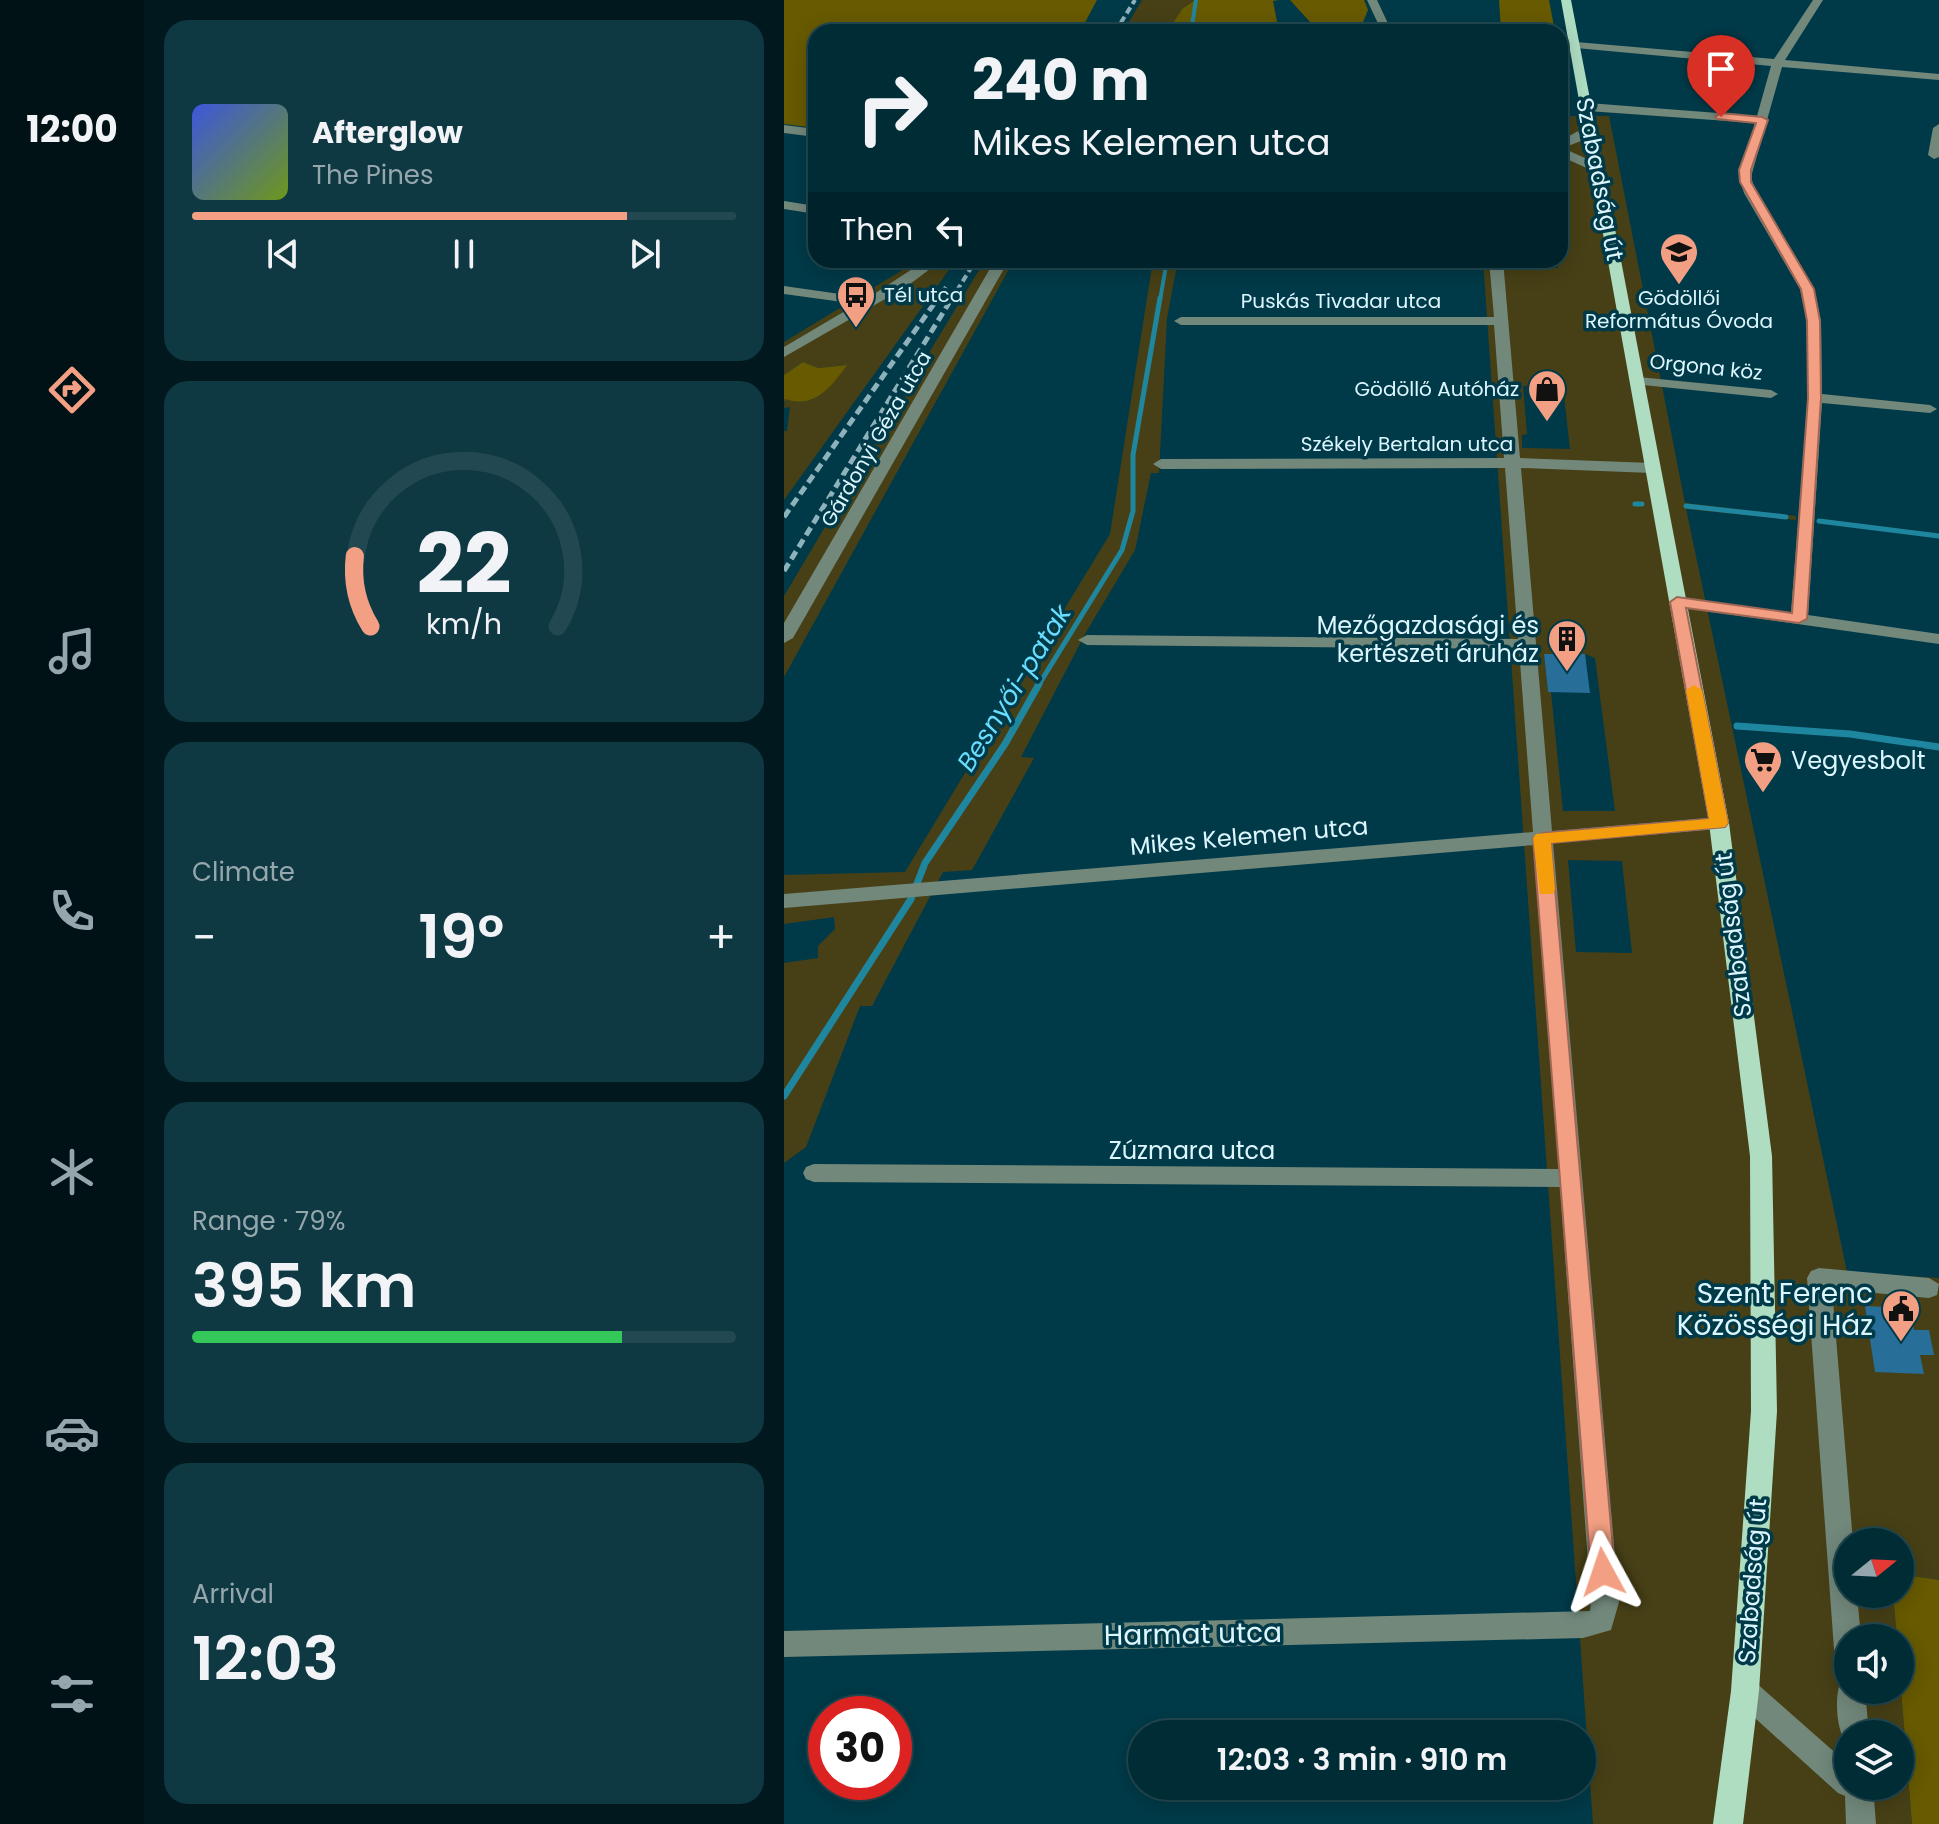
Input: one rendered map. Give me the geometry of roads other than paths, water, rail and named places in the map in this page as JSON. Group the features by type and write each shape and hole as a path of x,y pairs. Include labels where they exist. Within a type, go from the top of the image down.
{"main road":[{"name":"Szabadság út","path":"1566,0 1719,823 1761,1156 1764,1411 1745,1691 1728,1824"}],"street":[{"path":"1372,0 1383,24"},
{"path":"1799,619 1815,398 1814,321 1807,289 1745,182 1745,170 1778,62 1811,16 1818,0"},
{"path":"1576,45 1939,77"},
{"path":"1588,107 1762,120"},
{"path":"1568,144 1591,128"},
{"path":"1934,155 1939,128"},
{"path":"784,129 808,132"},
{"path":"1568,149 1595,151"},
{"path":"1568,152 1598,169"},
{"path":"784,205 808,209"},
{"path":"784,353 922,268"},
{"name":"Gárdonyi Géza utca","path":"784,638 997,268"},
{"path":"1497,268 1570,1178"},
{"path":"784,290 869,302"},
{"name":"Puskás Tivadar utca","path":"1181,321 1502,321"},
{"name":"Orgona köz","path":"1638,381 1771,394"},
{"path":"1815,398 1930,409"},
{"name":"Székely Bertalan utca","path":"1161,464 1652,468"},
{"path":"1677,602 1939,639"},
{"path":"1087,640 1525,644"},
{"name":"Mikes Kelemen utca","path":"784,901 1719,823"},
{"name":"Zúzmara utca","path":"814,1173 1570,1178"},
{"name":"Harmat utca","path":"784,1644 1583,1625 1601,1621 1605,1602 1570,1178"},
{"path":"1846,1624 1819,1278 1929,1288"},
{"name":"Szabadság út","path":"1745,1691 1834,1769"},
{"name":"Szabadság út","path":"1856,1800 1861,1824"}],"waterway":[{"name":"Besnyői-patak","path":"1192,24 1196,0"},
{"name":"Besnyői-patak","path":"1160,300 1166,268"},
{"name":"Besnyői-patak","path":"1038,686 1122,550 1133,511 1133,455 1160,298"},
{"path":"1635,504 1642,504"},
{"path":"1686,506 1786,517"},
{"path":"1819,521 1939,536"},
{"name":"Besnyői-patak","path":"784,1096 911,899 925,863 1005,744 1039,684"},
{"path":"1737,726 1850,734 1939,747"}],"railway":[{"path":"1120,24 1135,0"},
{"path":"951,300 971,268"},
{"path":"937,300 946,287"},
{"path":"784,517 938,298"},
{"path":"784,571 952,298"}],"place":[{"name":"Gödöllői Református Óvoda","path":"1679,286"},
{"name":"Tél utca","path":"856,329"},
{"name":"Gödöllő Autóház","path":"1547,423"},
{"name":"Mezőgazdasági és kertészeti áruház","path":"1567,673"},
{"name":"Vegyesbolt","path":"1763,794"},
{"name":"Szent Ferenc Közösségi Ház","path":"1901,1343"}]}
